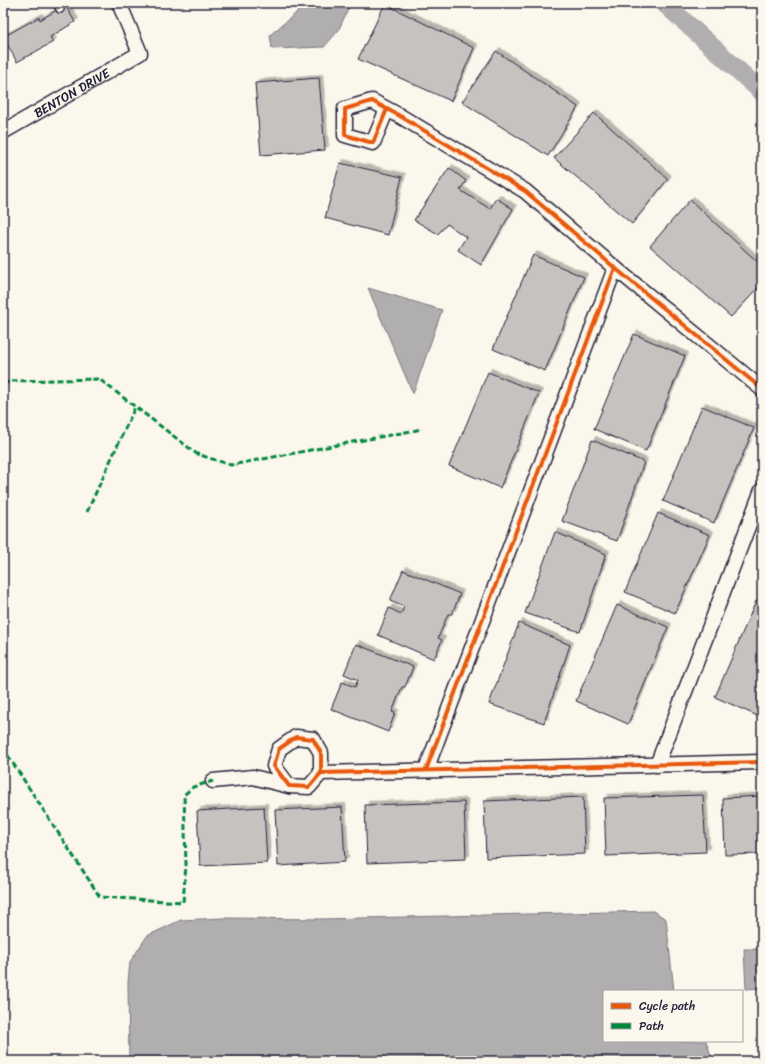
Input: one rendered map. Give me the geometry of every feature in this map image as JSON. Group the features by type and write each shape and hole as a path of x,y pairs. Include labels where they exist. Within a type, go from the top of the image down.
{"street":[{"name":"BENTON DRIVE","path":"3,132 140,53 119,3"},
{"path":"387,109 525,191 615,268 762,389"},
{"path":"426,770 615,268"},
{"path":"656,765 762,490"},
{"path":"212,781 253,777 289,786 309,787 321,773 321,753 313,739 296,737 280,749 274,766 289,786"},
{"path":"321,773 762,762"}],"shaded area":[{"path":"308,3 351,3 338,31 324,47 272,49 270,35"},
{"path":"368,288 442,310 413,394"},
{"path":"653,911 666,919 674,990 603,990 603,1042 706,1042 713,1061 129,1061 128,982 130,962 147,936 181,920 222,918 322,919"},
{"path":"744,949 762,949 762,988 746,989"}],"building":[{"path":"385,4 474,48 451,101 358,59"},
{"path":"65,5 75,22 50,37 53,42 17,62 3,37 39,17 40,20"},
{"path":"496,51 578,107 548,156 462,102"},
{"path":"319,78 325,150 261,155 255,83"},
{"path":"594,113 668,179 632,224 554,158"},
{"path":"340,163 402,177 388,235 325,218"},
{"path":"449,168 466,181 460,190 490,209 496,198 513,209 481,265 458,250 466,237 447,224 438,234 414,220"},
{"path":"690,200 762,266 762,284 731,317 650,246"},
{"path":"533,255 584,277 545,371 493,349"},
{"path":"634,334 685,356 646,451 594,429"},
{"path":"488,372 539,393 500,488 449,466"},
{"path":"702,406 754,428 714,523 663,501"},
{"path":"592,440 644,462 617,541 562,521"},
{"path":"658,513 710,535 675,613 625,592"},
{"path":"555,532 606,554 580,632 525,613"},
{"path":"403,570 460,594 452,614 448,614 438,638 442,640 434,659 378,635 389,608 401,614 404,607 390,601"},
{"path":"756,601 762,604 762,718 715,697"},
{"path":"617,605 668,627 628,724 576,701"},
{"path":"519,623 570,645 544,723 489,704"},
{"path":"356,644 413,667 405,687 402,687 392,712 395,713 388,732 331,709 342,682 355,687 358,680 344,674"},
{"path":"703,795 706,852 606,856 604,798"},
{"path":"762,796 762,854 725,855 723,798"},
{"path":"583,797 585,854 486,858 484,801"},
{"path":"464,802 466,859 367,863 365,805"},
{"path":"264,807 267,863 200,866 197,811"},
{"path":"342,807 345,862 278,866 275,810"}],"waterway":[{"path":"664,3 762,92"}],"marked path":[{"path":"3,384 11,381 99,379 197,454 231,465 422,429"},
{"path":"87,512 135,407"},
{"path":"3,748 100,897 183,902 186,865 184,795 193,787 213,781"}],"cycle path":[{"path":"387,109 373,143 345,135 345,109 372,101 400,116 525,191 615,268 762,389"},
{"path":"426,770 615,268"},
{"path":"321,773 321,753 313,739 296,737 279,749 274,766 289,786 309,787 321,773 762,762"}]}
